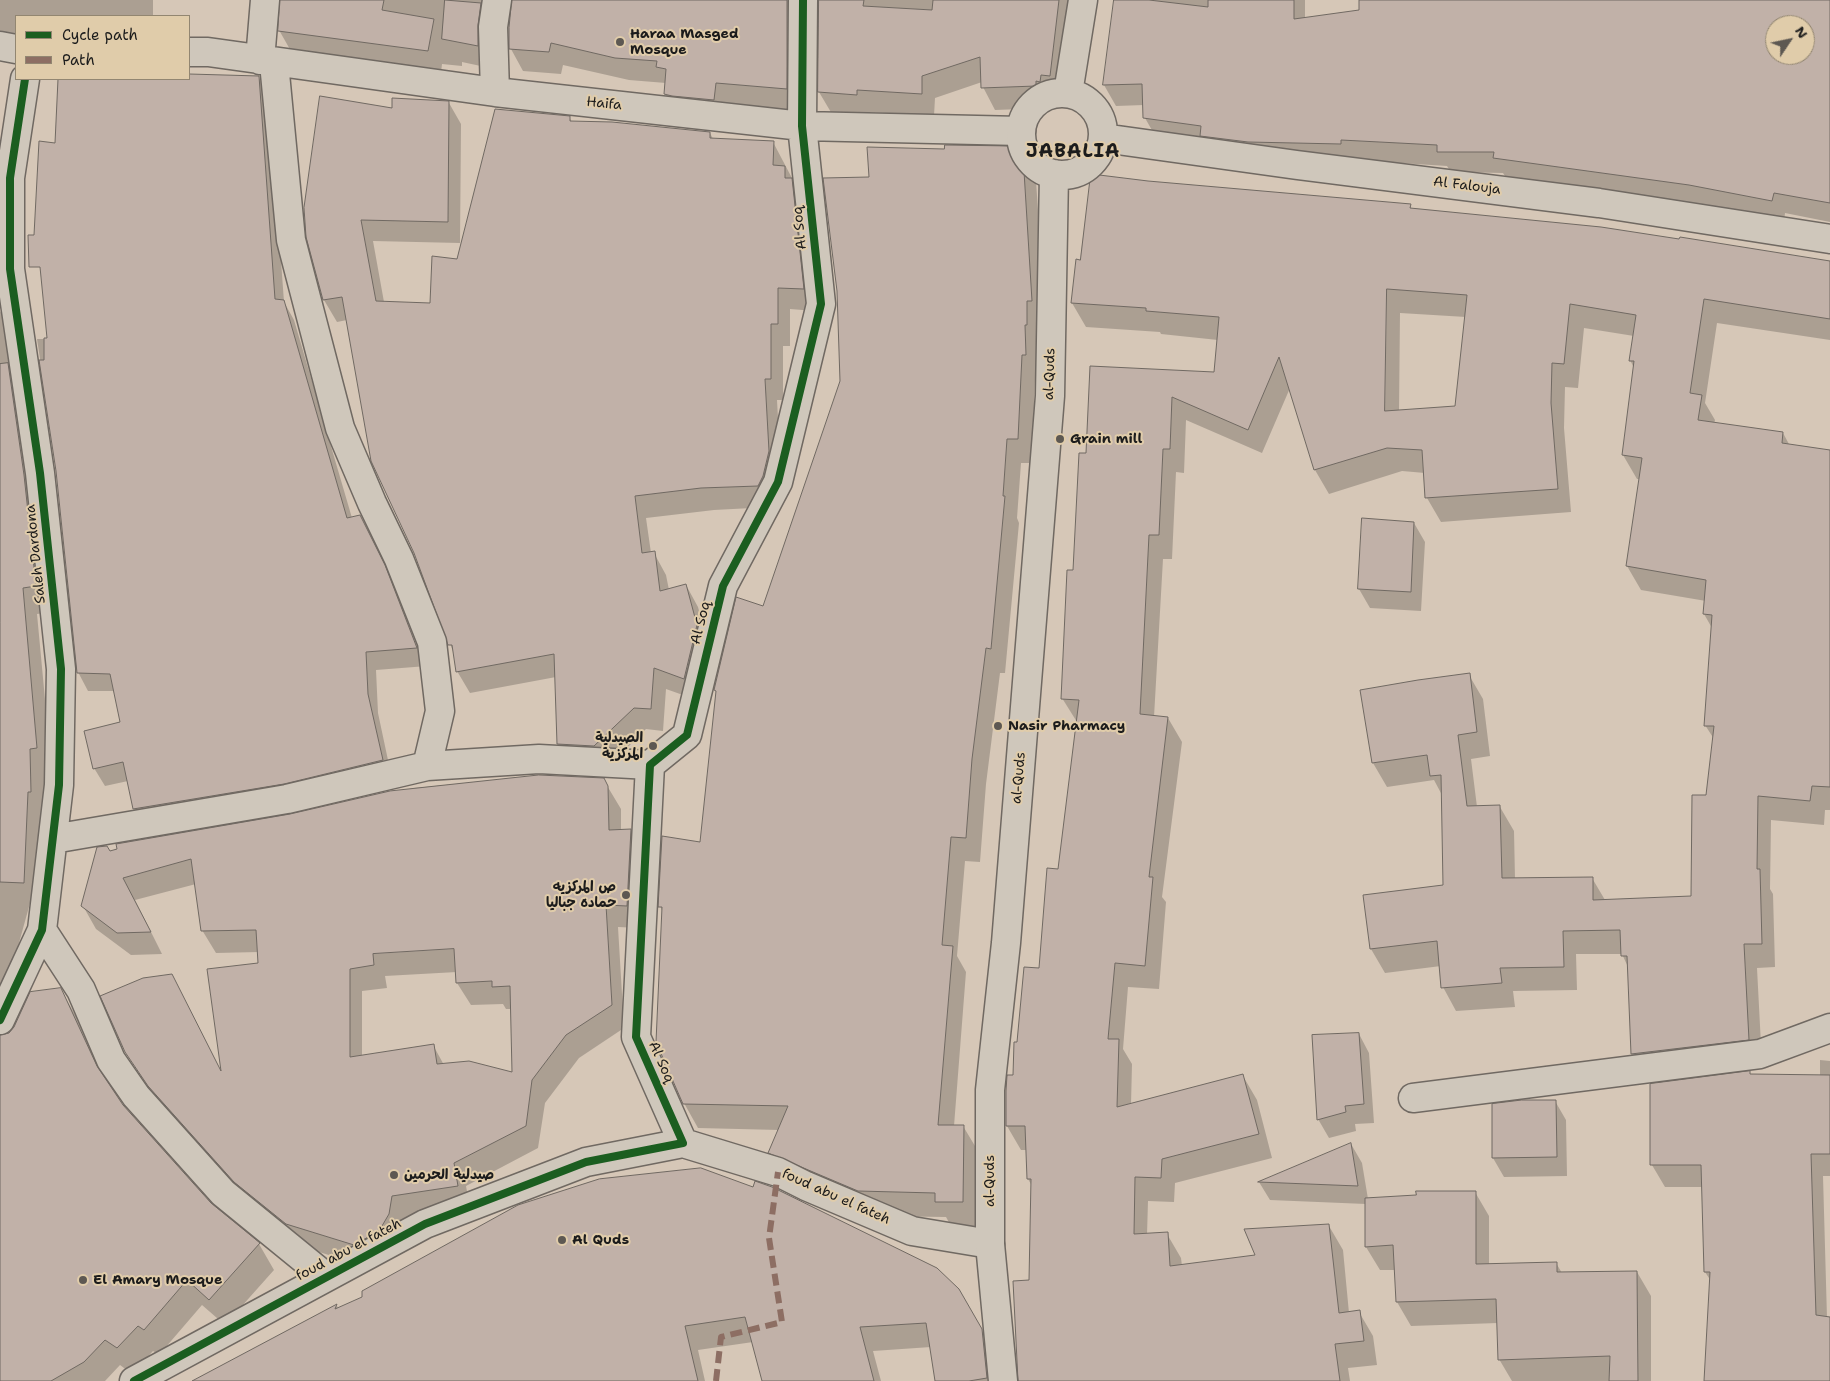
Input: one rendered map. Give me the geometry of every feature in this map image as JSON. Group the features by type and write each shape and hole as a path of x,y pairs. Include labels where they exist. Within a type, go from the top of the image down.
{"street":[{"path":"265,0 267,61 291,240 340,428 398,559 432,642 440,711 427,766"},
{"path":"496,92 492,28 497,0"},
{"name":"Al Soq","path":"683,1143 636,1037 650,765 687,735 723,586 778,482 821,304 802,126 803,0"},
{"path":"1068,93 1083,0"},
{"path":"0,46 15,49"},
{"name":"Haifa","path":"190,52 208,52 496,92 802,126 1021,130"},
{"name":"Saleh Dardona","path":"0,1020 42,930 59,785 61,669 40,473 10,269 5,179 25,80"},
{"path":"1054,93 1068,93 1084,100 1098,114 1102,125 1103,138 1099,151 1092,162 1081,170 1068,174 1054,174 1044,170 1026,154 1021,130 1024,118 1031,107 1042,98 1054,93"},
{"name":"Al Falouja","path":"1103,138 1297,165 1599,203 1830,239"},
{"name":"al-Quds","path":"1003,1381 990,1244 990,1090 1006,943 1050,396 1054,174"},
{"path":"52,839 287,799 427,766 539,759 650,765"},
{"path":"42,930 81,990 111,1060 136,1096 223,1193 326,1277"},
{"path":"1413,1098 1760,1054 1830,1028"},
{"name":"foud abu el fateh","path":"134,1381 425,1224 586,1162 683,1143 778,1172 912,1231 990,1244"}],"building":[{"path":"280,0 384,0 382,10 434,19 428,51 278,31"},
{"path":"445,0 481,3 478,46 442,39"},
{"path":"512,0 787,0 787,89 716,83 714,100 672,96 664,94 666,69 656,67 657,61 615,58 551,43 549,52 509,49"},
{"path":"819,0 864,0 863,6 932,10 933,0 1059,0 1050,76 1041,75 1040,82 1036,81 1036,86 981,88 980,57 922,76 922,94 857,90 857,95 818,92"},
{"path":"1114,0 1149,0 1208,7 1208,0 1294,0 1294,19 1359,10 1359,0 1830,0 1830,203 1774,193 1772,201 1689,185 1493,158 1494,152 1437,152 1437,145 1341,140 1341,144 1248,142 1200,136 1201,126 1143,118 1142,84 1103,85"},
{"path":"190,74 259,76 275,299 284,300 347,518 360,515 385,565 417,648 366,652 368,694 383,760 284,784 133,809 123,762 93,769 84,731 120,722 110,674 77,673 56,471 39,360 44,360 44,338 47,338 40,267 29,267 28,235 34,235 39,141 55,143 58,80 190,80"},
{"path":"320,96 392,108 392,98 449,101 448,222 361,220 376,301 430,303 432,256 457,259 495,109 570,116 570,121 612,122 710,132 710,138 774,141 773,165 785,166 785,178 792,178 804,289 778,288 778,324 771,324 771,379 765,379 769,451 763,476 758,486 701,488 635,496 642,553 655,551 660,591 686,584 697,625 684,679 654,668 651,709 634,708 594,746 557,744 554,654 456,672 452,645 448,645 414,553 371,461 342,297 323,300 306,237 304,208"},
{"path":"945,145 1014,146 1023,155 1032,301 1027,301 1027,325 1025,325 1026,355 1022,355 1018,439 1007,439 1003,496 1005,496 991,649 986,648 972,759 966,838 951,837 942,945 953,946 938,1125 964,1125 963,1202 935,1202 935,1193 858,1191 768,1153 788,1106 683,1104 656,1042 662,907 658,907 662,836 700,842 716,691 714,690 736,597 763,606 840,381 837,291 823,178 869,177 867,147 944,149"},
{"path":"1091,174 1148,181 1411,204 1410,208 1601,227 1679,239 1680,237 1830,261 1830,319 1704,299 1690,393 1702,395 1698,420 1783,432 1782,443 1830,450 1830,787 1812,786 1810,801 1758,796 1757,869 1760,869 1762,944 1744,944 1749,1040 1631,1054 1627,956 1621,956 1620,930 1563,931 1564,967 1500,968 1502,983 1441,988 1437,941 1370,949 1363,895 1443,885 1441,775 1430,776 1427,755 1372,763 1360,690 1418,680 1470,673 1477,732 1458,735 1467,806 1500,805 1502,878 1593,877 1593,900 1691,896 1692,795 1706,795 1714,726 1704,726 1712,615 1703,614 1706,580 1626,566 1642,458 1622,455 1634,361 1629,361 1636,315 1570,304 1564,364 1552,363 1551,403 1558,489 1425,498 1422,450 1387,448 1314,470 1279,357 1248,430 1172,397 1170,449 1163,449 1159,535 1149,535 1140,714 1168,717 1149,877 1153,877 1145,966 1115,963 1108,1039 1119,1039 1117,1107 1243,1074 1259,1134 1162,1159 1161,1178 1135,1177 1134,1234 1168,1232 1170,1266 1255,1255 1244,1229 1329,1224 1339,1313 1360,1310 1364,1341 1335,1344 1340,1381 1018,1381 1013,1281 1029,1280 1031,1179 1027,1179 1025,1126 1006,1126 1007,1075 1013,1075 1014,1042 1017,1042 1024,967 1039,968 1047,868 1058,869 1079,700 1061,699 1067,570 1073,570 1079,453 1086,453 1090,366 1214,372 1219,317 1146,311 1146,308 1071,303 1076,259 1080,260","holes":["1387,289 1467,295 1455,406 1385,411"]},
{"path":"8,363 24,475 36,586 23,588 37,748 30,749 31,792 28,792 24,883 0,882 0,364"},
{"path":"1362,518 1414,522 1411,592 1358,589"},
{"path":"539,775 604,778 608,786 609,830 631,829 627,906 606,905 612,1005 566,1035 532,1080 526,1126 454,1163 458,1186 392,1196 389,1214 379,1231 354,1245 286,1224 234,1182 148,1086 125,1052 100,996 143,978 172,974 221,1071 207,969 258,963 256,930 201,931 191,859 123,878 151,932 117,933 81,906 97,847 107,846 110,851 117,849 116,844 290,814 390,791","holes":["454,949 456,983 492,981 492,987 510,986 512,1072 469,1061 437,1064 434,1044 350,1057 350,969 374,965 373,954"]},
{"path":"61,988 97,1066 123,1105 211,1203 260,1243 209,1300 187,1280 144,1330 138,1326 117,1348 105,1340 84,1362 51,1381 0,1381 0,1035 9,1033 14,1027 30,992"},
{"path":"1359,1033 1364,1104 1345,1106 1346,1112 1317,1120 1312,1035"},
{"path":"1750,1071 1750,1074 1830,1075 1830,1154 1811,1154 1816,1315 1830,1317 1830,1381 1704,1381 1710,1272 1704,1272 1701,1165 1650,1165 1650,1084"},
{"path":"1522,1100 1556,1100 1557,1157 1492,1158 1492,1104"},
{"path":"1351,1143 1358,1186 1258,1182"},
{"path":"701,1168 753,1187 755,1181 772,1187 937,1268 959,1289 982,1329 987,1378 969,1381 935,1381 926,1323 860,1327 874,1381 762,1381 745,1317 685,1326 698,1381 192,1381 337,1304 335,1309 362,1297 362,1291 518,1205 599,1179"},
{"path":"1416,1191 1476,1191 1476,1264 1557,1262 1557,1272 1637,1271 1638,1381 1609,1381 1610,1356 1498,1360 1496,1299 1396,1302 1393,1245 1365,1247 1365,1198 1416,1195"}],"marked path":[{"path":"716,1381 721,1337 782,1322 769,1238 778,1172"}],"cycle path":[{"path":"134,1381 425,1224 586,1162 683,1143 636,1037 650,765 687,735 723,586 778,482 821,304 802,126 803,0"},
{"path":"0,1020 42,930 59,785 61,669 40,473 10,269 10,178 25,80"}],"place":[{"name":"Haraa Masged Mosque","path":"620,42"},
{"name":"Grain mill","path":"1060,439"},
{"name":"Nasir Pharmacy","path":"998,726"},
{"name":"الصيدلية المركزية","path":"653,746"},
{"name":"ص المركزيه حماده جباليا","path":"626,895"},
{"name":"صيدلية الحرمين","path":"394,1175"},
{"name":"Al Quds","path":"562,1240"},
{"name":"El Amary Mosque","path":"83,1280"}],"district":[{"name":"JABALIA","path":"1073,152"}]}
